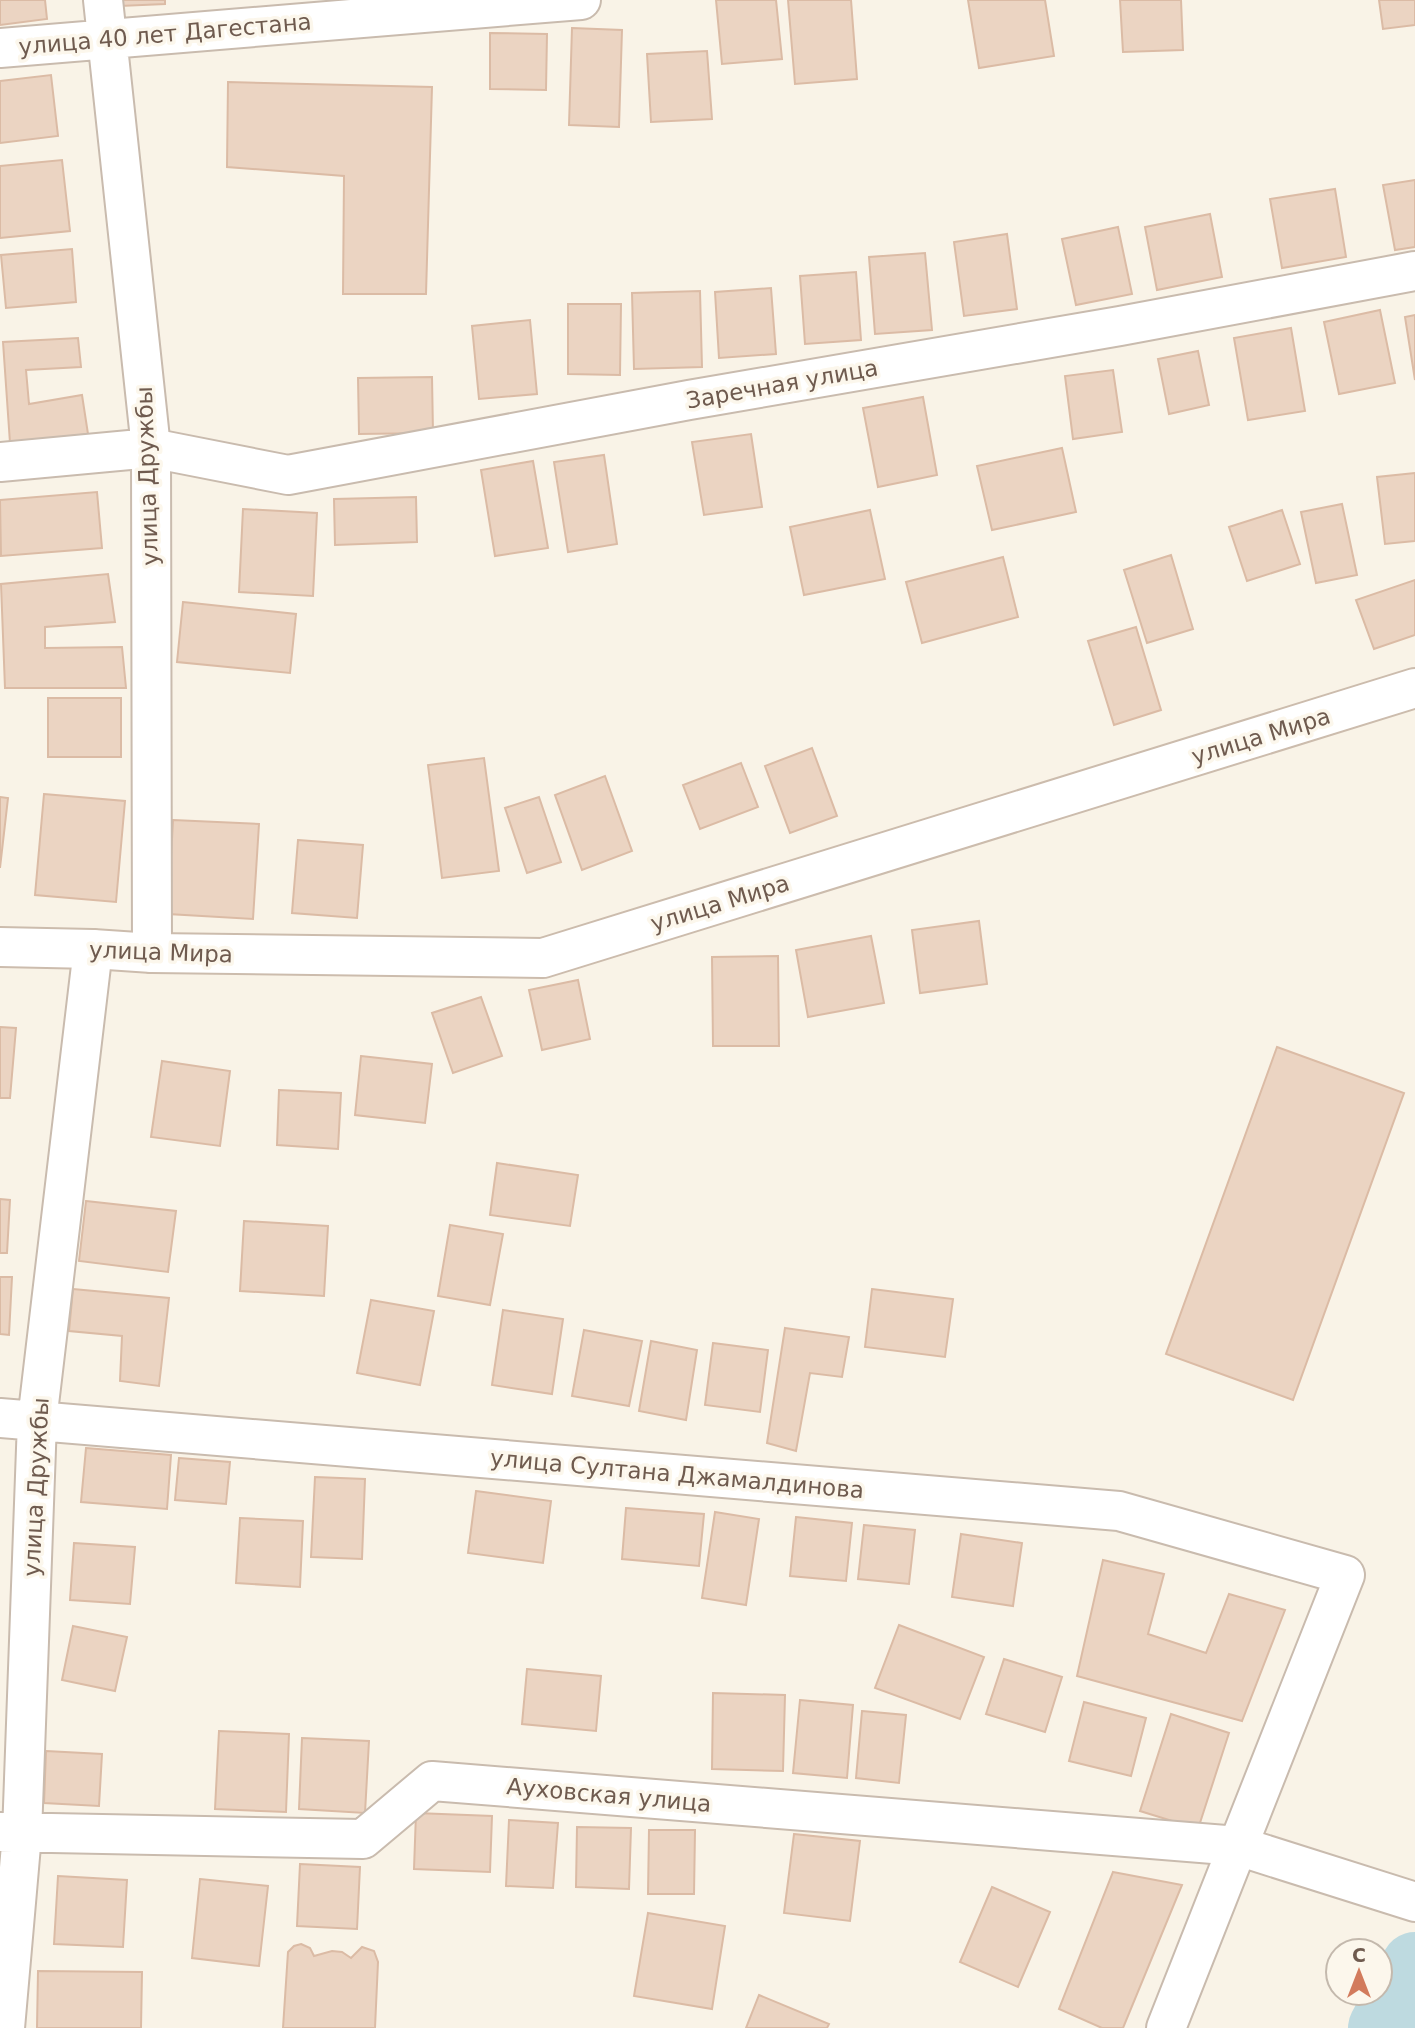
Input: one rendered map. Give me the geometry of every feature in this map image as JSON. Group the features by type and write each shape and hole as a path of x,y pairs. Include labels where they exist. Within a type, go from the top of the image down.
{"street":[{"name":"улица Дружбы","path":"103,0 151,448 152,953"},
{"name":"улица 40 лет Дагестана","path":"0,48 106,37 581,0"},
{"name":"Заречная улица","path":"0,461 151,448 288,475 689,400 1107,328 1415,271"},
{"name":"улица Мира","path":"0,947 152,953 543,958 1415,688"},
{"name":"улица Дружбы","path":"5,2028 18,1419 93,949"},
{"name":"улица Султана Джамалдинова","path":"18,1419 1119,1511 1345,1575 1245,1848"},
{"name":"Ауховская улица","path":"11,1833 363,1839 432,1781 1245,1848 1415,1902"},
{"path":"1167,2028 1245,1848"}],"building":[{"path":"0,0 45,0 47,19 0,25"},
{"path":"120,0 165,0 165,4 120,6"},
{"path":"716,0 776,0 782,59 722,64"},
{"path":"788,0 851,0 857,79 795,84"},
{"path":"968,0 1045,0 1054,56 979,68"},
{"path":"1120,0 1181,0 1183,50 1123,52"},
{"path":"1379,0 1415,0 1415,25 1383,29"},
{"path":"572,28 622,30 619,127 569,125"},
{"path":"490,33 547,34 546,90 490,89"},
{"path":"707,51 712,119 651,122 647,54"},
{"path":"51,75 58,136 0,143 0,81"},
{"path":"228,82 432,87 426,294 343,294 344,176 227,167"},
{"path":"62,160 70,231 0,238 0,166"},
{"path":"1415,180 1415,247 1395,250 1383,185"},
{"path":"1335,189 1346,257 1282,268 1270,199"},
{"path":"1210,214 1222,277 1157,290 1145,227"},
{"path":"1118,227 1132,294 1076,305 1062,239"},
{"path":"1007,234 1017,309 964,316 954,242"},
{"path":"72,249 76,302 6,308 1,255"},
{"path":"925,253 932,330 875,334 869,257"},
{"path":"856,272 861,340 805,344 800,276"},
{"path":"771,288 776,354 719,358 715,292"},
{"path":"700,291 702,367 634,369 632,293"},
{"path":"568,304 621,304 620,375 568,374"},
{"path":"1380,310 1395,383 1339,394 1324,322"},
{"path":"1415,315 1415,380 1405,317"},
{"path":"530,320 537,394 479,399 472,326"},
{"path":"1291,328 1305,411 1248,420 1234,338"},
{"path":"78,338 81,367 26,370 29,404 82,395 88,434 10,443 3,342"},
{"path":"1198,351 1209,405 1169,414 1158,359"},
{"path":"1113,370 1122,432 1073,439 1065,376"},
{"path":"432,377 433,433 359,434 358,378"},
{"path":"923,397 937,475 878,487 863,408"},
{"path":"751,434 762,507 704,515 692,442"},
{"path":"1062,448 1076,512 992,530 977,466"},
{"path":"604,455 617,544 568,552 554,462"},
{"path":"533,461 548,548 495,556 481,470"},
{"path":"1415,473 1415,541 1385,544 1377,477"},
{"path":"97,492 102,548 1,556 0,500"},
{"path":"416,497 417,542 335,545 334,499"},
{"path":"1342,504 1357,575 1316,583 1301,512"},
{"path":"243,509 317,513 313,596 239,592"},
{"path":"870,510 885,579 804,595 790,527"},
{"path":"1282,510 1300,564 1247,581 1229,527"},
{"path":"1171,555 1193,629 1147,643 1124,570"},
{"path":"1003,557 1018,617 922,643 906,582"},
{"path":"108,574 115,622 45,627 45,648 122,647 126,688 5,688 1,584"},
{"path":"1415,580 1415,635 1374,649 1356,600"},
{"path":"183,602 296,614 290,673 177,662"},
{"path":"1136,627 1161,710 1114,725 1088,641"},
{"path":"48,698 121,698 121,757 48,757"},
{"path":"812,748 837,816 790,833 765,766"},
{"path":"484,758 499,871 442,878 428,765"},
{"path":"741,763 758,807 700,829 683,785"},
{"path":"605,776 632,851 582,870 555,795"},
{"path":"44,794 125,801 116,902 35,895"},
{"path":"0,797 8,798 0,868"},
{"path":"539,797 561,862 527,873 505,808"},
{"path":"173,820 259,824 253,919 168,914"},
{"path":"298,840 363,845 357,918 292,913"},
{"path":"979,921 987,984 920,993 912,930"},
{"path":"871,936 884,1003 808,1017 796,950"},
{"path":"778,956 779,1046 713,1046 712,957"},
{"path":"578,980 590,1039 542,1050 529,990"},
{"path":"481,997 502,1056 453,1073 432,1013"},
{"path":"0,1027 16,1028 10,1098 0,1098"},
{"path":"1277,1047 1404,1093 1293,1400 1166,1354"},
{"path":"361,1056 432,1064 425,1123 355,1115"},
{"path":"162,1061 230,1071 220,1146 151,1137"},
{"path":"279,1090 341,1093 338,1149 277,1145"},
{"path":"497,1163 578,1175 570,1226 490,1215"},
{"path":"0,1199 10,1200 7,1253 0,1253"},
{"path":"86,1201 176,1211 168,1272 79,1261"},
{"path":"244,1221 328,1226 324,1296 240,1291"},
{"path":"450,1225 503,1234 490,1305 438,1296"},
{"path":"0,1277 12,1277 9,1335 0,1334"},
{"path":"73,1289 169,1298 159,1386 120,1381 122,1336 69,1331"},
{"path":"872,1289 953,1299 945,1357 865,1347"},
{"path":"371,1300 434,1311 420,1385 357,1373"},
{"path":"503,1310 563,1319 552,1394 492,1385"},
{"path":"785,1328 849,1337 842,1377 810,1373 796,1451 767,1443"},
{"path":"584,1330 642,1341 629,1406 572,1396"},
{"path":"651,1341 697,1350 686,1420 639,1411"},
{"path":"713,1343 768,1350 760,1412 705,1405"},
{"path":"86,1448 171,1455 167,1509 81,1502"},
{"path":"179,1458 230,1462 226,1504 175,1500"},
{"path":"315,1477 365,1479 362,1559 311,1557"},
{"path":"476,1491 551,1501 543,1563 468,1553"},
{"path":"626,1508 704,1514 699,1566 622,1559"},
{"path":"715,1512 759,1519 746,1605 702,1598"},
{"path":"796,1517 852,1523 846,1581 790,1576"},
{"path":"240,1518 303,1521 300,1587 236,1583"},
{"path":"864,1525 915,1530 909,1584 858,1579"},
{"path":"961,1534 1022,1543 1013,1606 952,1597"},
{"path":"74,1543 135,1547 130,1604 70,1600"},
{"path":"1103,1560 1164,1574 1148,1634 1206,1653 1229,1594 1285,1610 1242,1721 1077,1676"},
{"path":"899,1625 984,1657 960,1719 875,1688"},
{"path":"73,1626 127,1637 115,1691 62,1680"},
{"path":"1004,1659 1062,1677 1045,1732 986,1714"},
{"path":"527,1669 601,1676 596,1731 522,1724"},
{"path":"713,1693 785,1695 783,1771 712,1769"},
{"path":"800,1700 853,1705 847,1778 793,1773"},
{"path":"1084,1702 1146,1718 1131,1776 1069,1761"},
{"path":"862,1711 906,1715 899,1783 856,1778"},
{"path":"1171,1714 1229,1733 1198,1829 1140,1811"},
{"path":"219,1731 289,1734 286,1812 215,1809"},
{"path":"302,1738 369,1741 365,1813 299,1809"},
{"path":"46,1751 102,1754 99,1806 44,1803"},
{"path":"416,1813 492,1816 490,1872 414,1869"},
{"path":"509,1820 558,1823 553,1888 506,1886"},
{"path":"577,1827 631,1828 629,1889 576,1887"},
{"path":"649,1830 695,1830 694,1894 648,1894"},
{"path":"794,1834 860,1841 850,1921 784,1913"},
{"path":"300,1864 360,1867 357,1929 297,1926"},
{"path":"1113,1872 1182,1885 1123,2028 1102,2028 1059,2009"},
{"path":"58,1876 127,1880 123,1947 54,1944"},
{"path":"200,1879 268,1886 259,1966 192,1958"},
{"path":"992,1887 1050,1912 1018,1987 960,1962"},
{"path":"648,1913 725,1926 712,2009 634,1996"},
{"path":"301,1944 310,1948 314,1956 332,1951 342,1952 351,1958 362,1947 374,1951 378,1962 375,2028 283,2028 288,1952"},
{"path":"38,1971 142,1972 141,2028 37,2028"},
{"path":"759,1995 829,2024 827,2028 746,2028"}],"waterway":[{"path":"1382,2028 1415,1966"}]}
